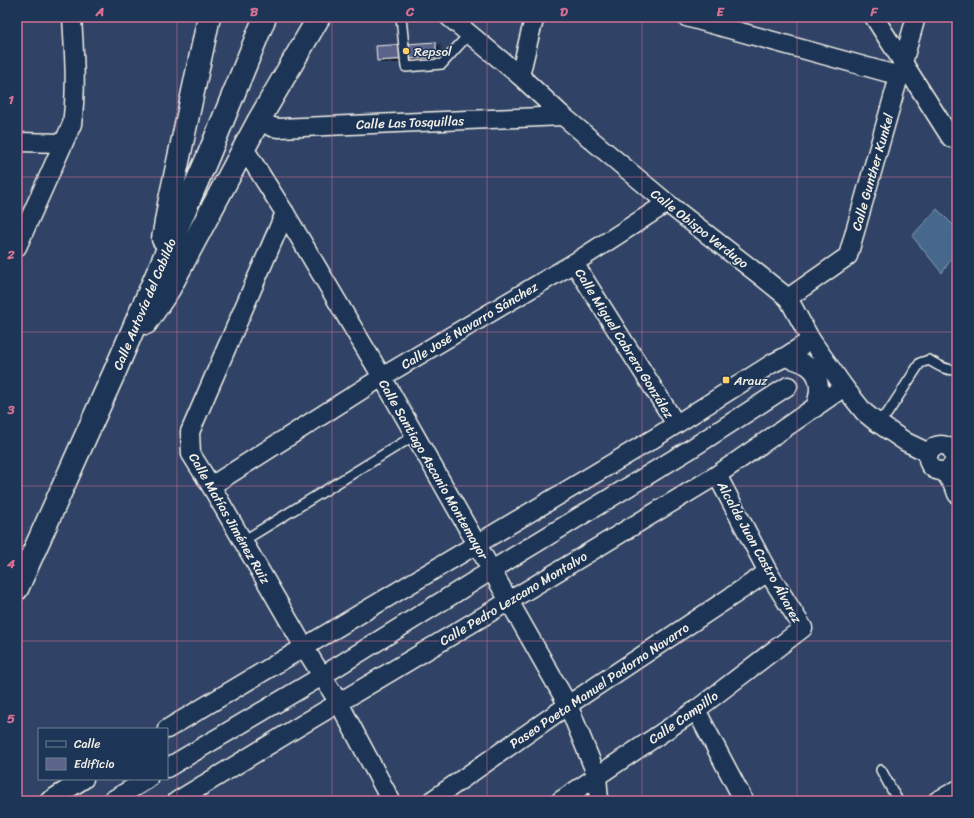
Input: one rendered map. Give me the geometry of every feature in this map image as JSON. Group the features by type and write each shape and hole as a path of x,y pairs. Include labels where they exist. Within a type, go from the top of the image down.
{"main road":[{"path":"156,274 169,204 209,17"},
{"name":"Calle Autovía del Cabildo","path":"17,589 115,371 209,154 265,17"},
{"path":"115,371 169,289 259,120 319,17"}],"street":[{"path":"17,247 72,124 74,108 74,52 72,17"},
{"name":"Calle Obispo Verdugo","path":"449,17 520,76 563,116 667,203 788,298 811,340 844,387 864,412 906,442 929,453"},
{"path":"520,76 535,17"},
{"path":"686,17 723,22 901,70"},
{"path":"874,17 901,70 951,138"},
{"name":"Calle Gunther Kunkel","path":"788,298 848,256 916,17"},
{"name":"Calle Las Tosquillas","path":"259,120 272,127 278,128 563,116"},
{"path":"17,142 63,143"},
{"name":"Calle Santiago Ascanio Montemayor","path":"242,151 249,156 286,213 382,377 568,705 597,776 599,801"},
{"name":"Calle José Navarro Sánchez","path":"211,486 382,377 574,263 667,203"},
{"name":"Calle Matías Jiménez Ruiz","path":"286,213 190,432 191,454 339,703 391,801"},
{"name":"Calle Miguel Cabrera González","path":"574,263 676,424"},
{"path":"168,728 653,439 811,340"},
{"path":"785,357 797,360 811,367 818,376 820,390 815,408"},
{"path":"168,767 322,676 492,570 668,464 788,386"},
{"name":"Calle Pedro Lezcano Montalvo","path":"177,801 717,475 844,387"},
{"path":"952,442 951,448 955,457 952,466 944,471 936,470 928,461 929,453 934,446 952,442"},
{"path":"944,471 956,490"},
{"name":"Alcalde Juan Castro Álvarez","path":"717,475 768,572 803,628"},
{"name":"Paseo Poeta Manuel Padorno Navarro","path":"431,801 568,705 768,572"},
{"name":"Calle Campillo","path":"560,801 696,710 803,628"},
{"path":"696,710 744,801"},
{"path":"49,801 82,780"},
{"path":"111,801 146,780"},
{"path":"937,801 957,790"}],"lane":[{"path":"401,17 406,67 442,64 469,34"},
{"path":"876,421 887,414 920,363 929,360 940,367 954,370 957,369"},
{"path":"243,541 415,435"},
{"path":"881,770 898,801"}],"water":[{"path":"937,209 957,229 957,250 942,273 912,236"}],"building":[{"name":"Repsol","path":"436,42 436,57 377,61 376,46"}],"place":[{"name":"Repsol","path":"406,51"},
{"name":"Arauz","path":"726,380"}]}
